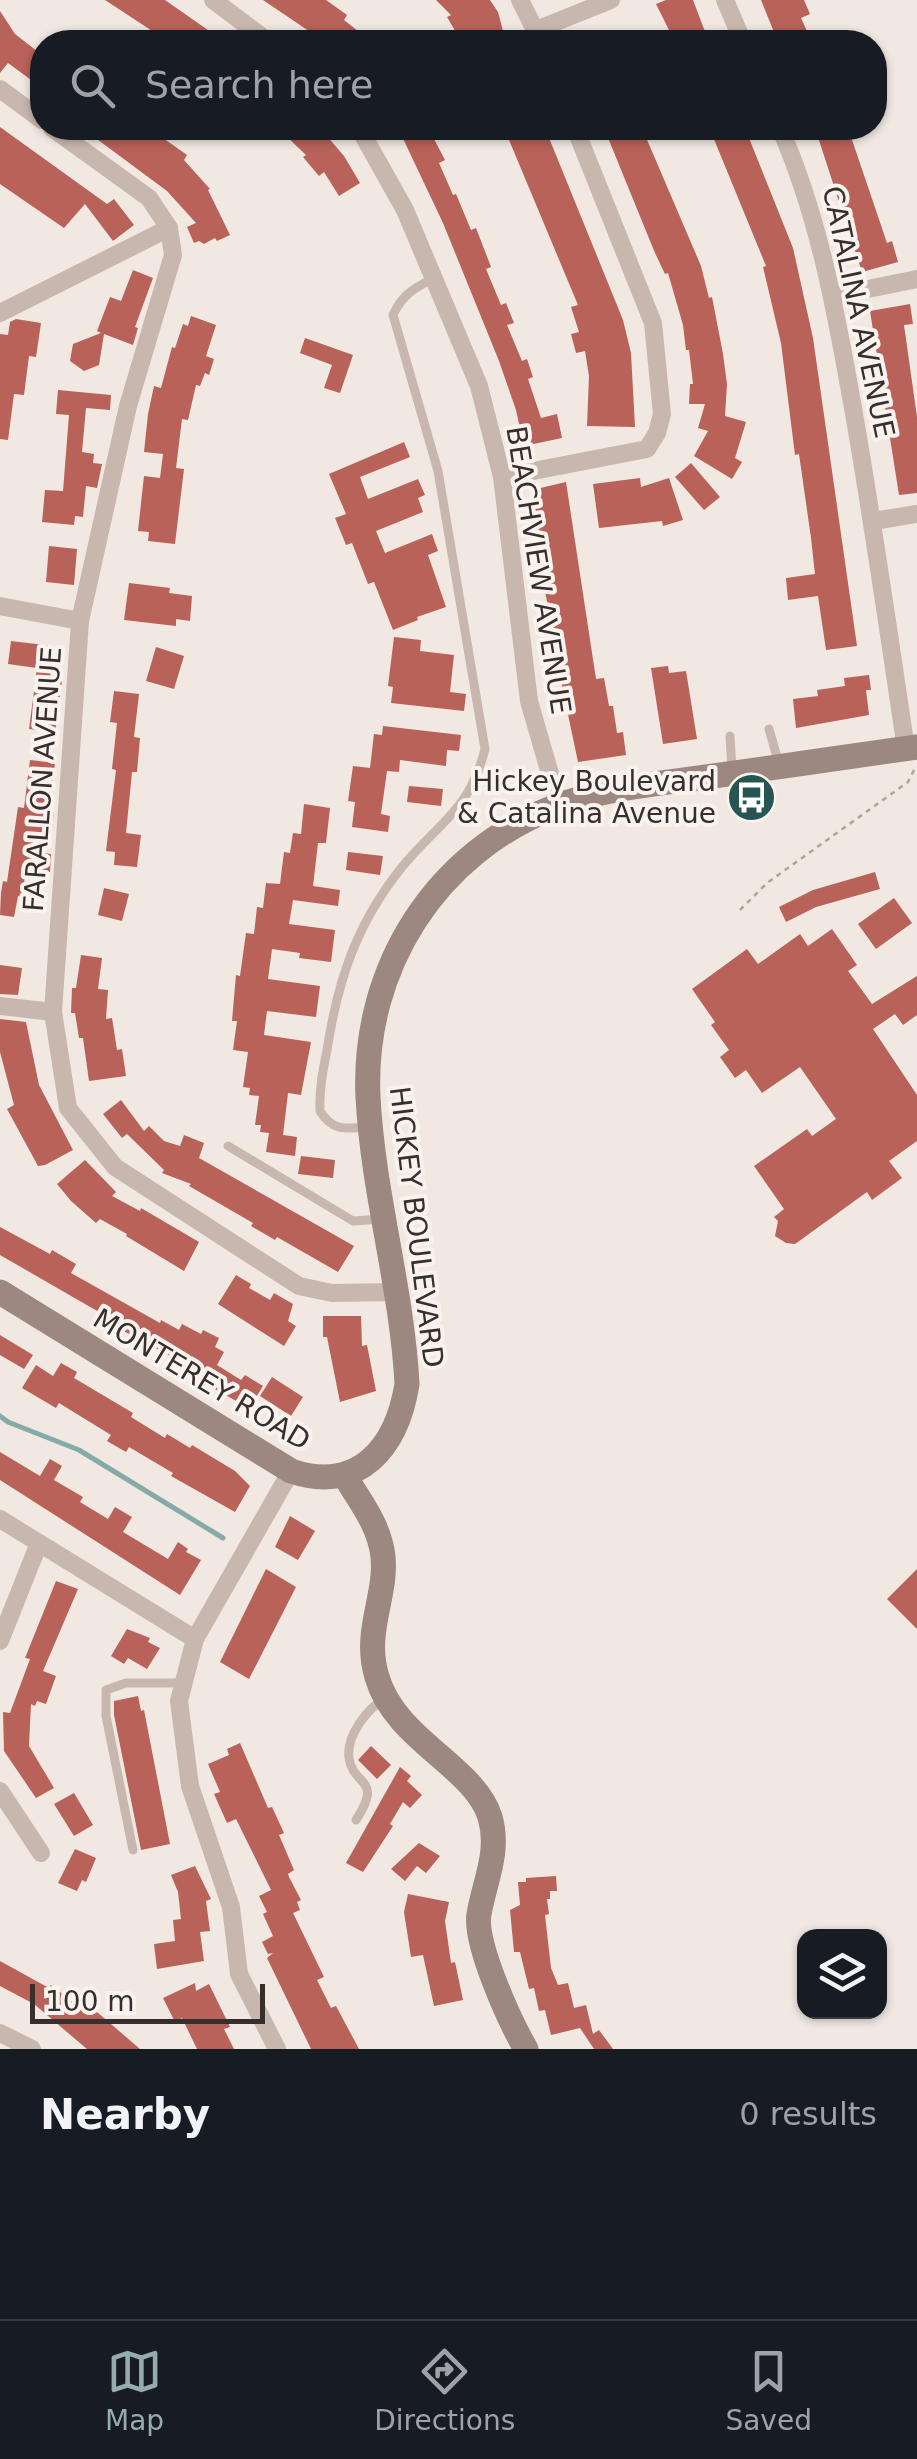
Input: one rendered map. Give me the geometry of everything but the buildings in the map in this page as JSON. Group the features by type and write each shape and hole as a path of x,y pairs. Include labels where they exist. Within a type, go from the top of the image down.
{"main road":[{"name":"HICKEY BOULEVARD","path":"344,1475 375,1456 388,1442 404,1405 406,1362 371,1127 368,1068 384,980 409,926 435,891 468,858 526,820 560,805 631,787 780,767 912,756"},
{"name":"MONTEREY ROAD","path":"0,1292 291,1471 307,1476 344,1475"},
{"path":"344,1475 377,1529 384,1559 372,1638 376,1677 393,1712 472,1787 490,1814 492,1874 478,1917 499,1992 526,2049"}],"street":[{"path":"213,0 253,30"},
{"path":"520,0 536,30"},
{"path":"551,30 612,0"},
{"path":"725,0 739,30"},
{"path":"0,89 30,111"},
{"path":"0,314 169,228 149,198 69,140"},
{"name":"BEACHVIEW AVENUE","path":"366,140 405,210 479,386 502,477 529,701 560,805"},
{"path":"502,477 648,449 658,433 662,414 652,322 580,140"},
{"name":"CATALINA AVENUE","path":"785,140 803,180 833,296 912,756"},
{"name":"FARALLON AVENUE","path":"169,228 174,255 128,406 80,621 53,1012 68,1108 115,1166 299,1286 332,1293 396,1292"},
{"path":"833,296 917,279"},
{"path":"873,520 917,514"},
{"path":"0,606 80,621"},
{"path":"0,1006 53,1012"},
{"path":"277,2049 239,1974 231,1907 190,1786 179,1701 196,1639 291,1471"},
{"path":"0,1519 196,1639"},
{"path":"0,1641 39,1543"},
{"path":"0,1791 42,1853"},
{"path":"0,2033 32,2049"}],"lane":[{"path":"371,1127 336,1128 327,1124 320,1111 332,1013 347,959 367,918 403,866 462,804 478,777 485,749 438,471 393,315 400,300 412,289 434,278"},
{"path":"770,729 780,767"},
{"path":"730,736 732,773"},
{"path":"228,1146 353,1220 384,1218"},
{"path":"133,1850 106,1716 106,1690 126,1683 184,1683"},
{"path":"356,1820 368,1802 368,1790 349,1760 350,1744 371,1707 386,1698"}],"path":[{"path":"740,910 767,883 908,782 912,756"}],"waterway":[{"path":"0,1416 79,1450 223,1538"}],"place":[{"name":"Hickey Boulevard & Catalina Avenue","path":"751,797"}]}
